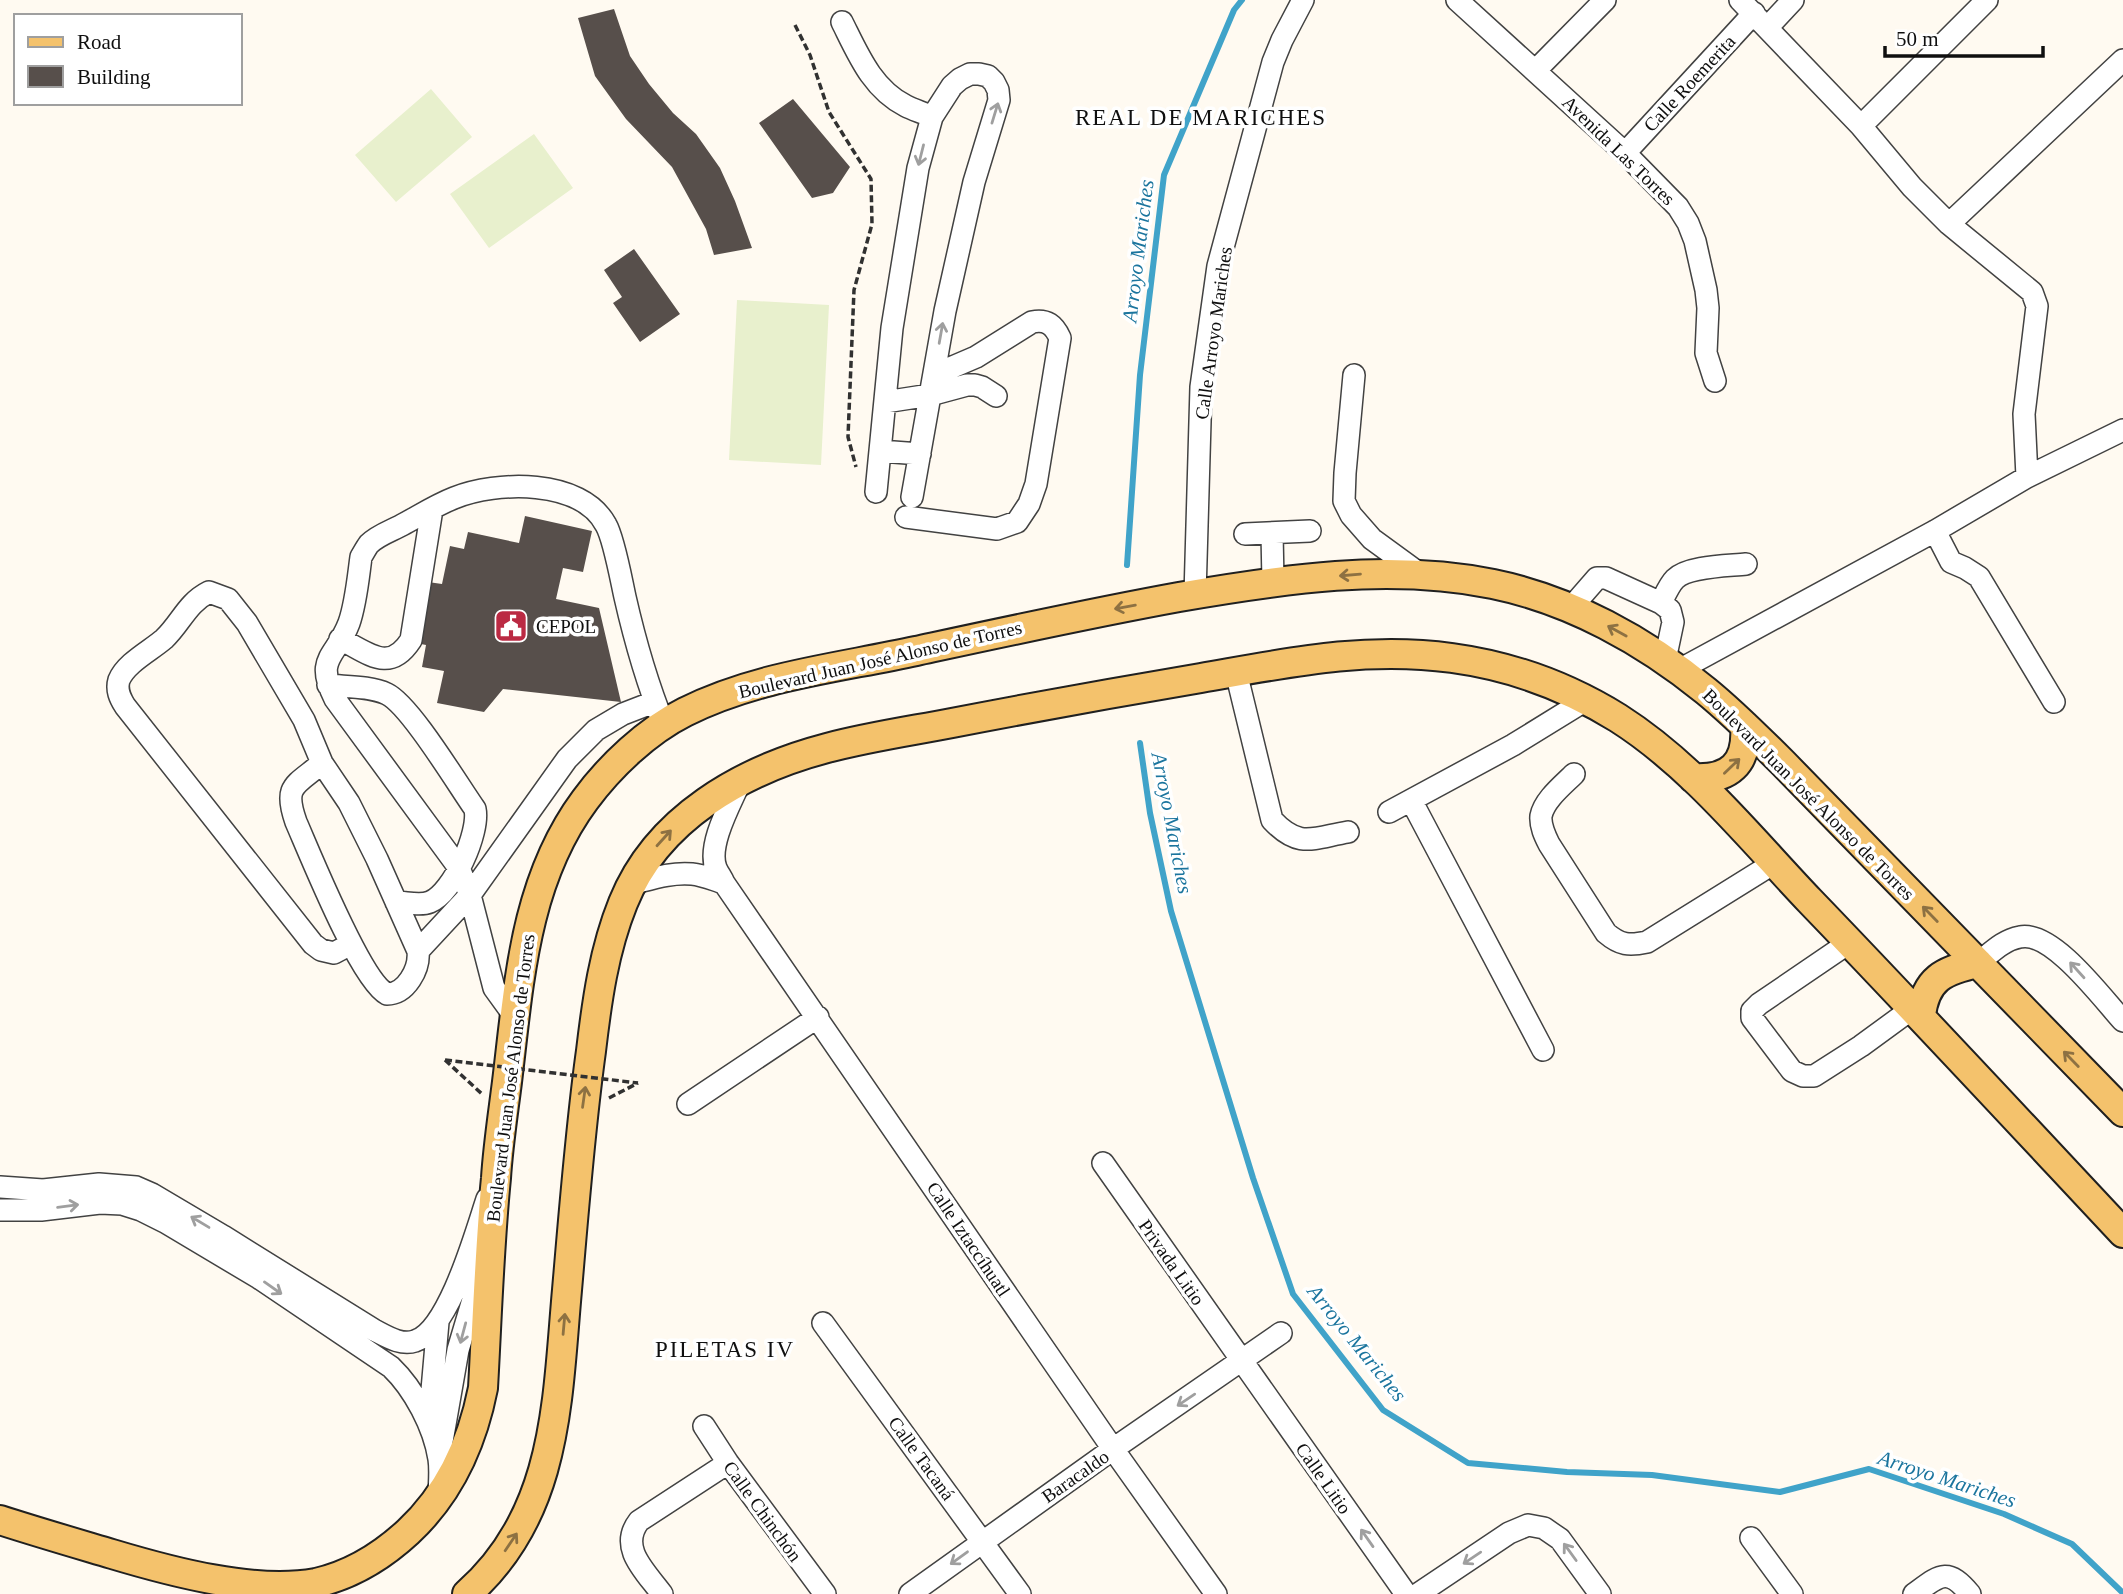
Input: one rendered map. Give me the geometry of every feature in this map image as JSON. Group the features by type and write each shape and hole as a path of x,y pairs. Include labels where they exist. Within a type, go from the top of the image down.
{"main road":[{"name":"Boulevard Juan José Alonso de Torres","path":"0,1520 160,1568 227,1583 274,1587 313,1584 341,1576 400,1539 439,1498 463,1457 478,1415 483,1388 496,1172 526,937 542,878 568,824 605,775 626,755 659,713 679,715 764,681 862,663 1080,615 1273,582 1372,573 1420,574 1497,585 1538,597 1602,624 1672,665 1745,726 2122,1107"},
{"path":"467,1594 498,1562 516,1535 528,1512 547,1461 557,1396 583,1110 597,1003 607,949 631,884 670,831 705,801 768,769 826,748 1035,706 1332,656 1383,653 1449,658 1519,673 1554,685 1586,700 1644,737 1692,778 1917,1012 2123,1233"},
{"path":"1692,778 1708,779 1731,769 1745,749 1745,726"},
{"path":"1917,1012 1930,986 1939,976 1951,969 1978,963"}],"street":[{"name":"Calle Arroyo Mariches","path":"1195,595 1201,387 1218,267 1273,62 1303,0"},
{"name":"Avenida Las Torres","path":"1457,0 1625,153 1678,207 1695,241 1706,290 1706,353 1715,381"},
{"path":"1535,71 1605,0"},
{"name":"Calle Roemerita","path":"1625,153 1754,14 1793,0"},
{"path":"1861,127 1987,0"},
{"path":"1754,14 1861,127 1912,187 1949,224 2032,292 2036,306 2024,414 2027,477"},
{"path":"842,22 868,72 880,87 906,106 932,117"},
{"path":"1949,224 2123,60"},
{"path":"876,492 891,328 918,168 932,117 952,86 970,74 988,76 998,90 999,100 974,182 945,311 932,385 920,454 909,507 997,530 1017,522 1029,504 1036,484 1060,348 1056,329 1041,320 1032,322 932,385 885,402"},
{"path":"1354,374 1344,501 1351,515 1373,539 1420,574"},
{"path":"932,385 975,384 996,396"},
{"path":"1570,609 1597,578 1606,578 1661,603 1670,610 1673,622 1672,665 1935,530 2027,477 2123,430"},
{"path":"880,451 920,454"},
{"path":"418,951 470,895 567,759 596,730 623,713 659,713 636,645 607,526 590,506 575,496 536,487 494,487 453,498 377,538 361,557 348,625 326,663 328,685 335,699 459,868 470,895 494,988 515,1017"},
{"path":"340,639 382,659 398,656 405,649 411,640 432,509"},
{"path":"1935,530 1951,562 1979,577 2054,702"},
{"path":"1245,534 1310,531"},
{"path":"1272,533 1273,582"},
{"path":"1661,603 1674,580 1681,574 1693,570 1746,564"},
{"path":"322,763 295,786 290,794 290,804 351,944 377,987 387,994 396,993 415,974 418,951 349,803 322,763 304,720 247,623 228,599 209,592 196,598 166,637 128,668 120,678 117,688 125,706 313,944 321,950 334,953 351,944"},
{"path":"1236,671 1272,820 1285,834 1301,840 1348,832"},
{"path":"328,685 387,694 397,701 423,733 475,809 475,827 459,868 446,888 430,902 396,902"},
{"path":"1389,812 1513,745 1586,700"},
{"path":"1574,774 1548,802 1541,815 1542,829 1606,933 1617,942 1631,946 1647,942 1774,863"},
{"name":"Calle Iztaccíhuatl","path":"740,782 713,853 715,867 724,883 1113,1449 1216,1594"},
{"path":"1411,800 1543,1050"},
{"path":"631,884 679,874 693,874 724,883"},
{"path":"1978,963 2007,941 2022,936 2036,938 2060,952 2123,1021"},
{"path":"1850,942 1752,1011 1752,1018 1792,1071 1802,1076 1814,1076 1917,1012"},
{"path":"688,1104 818,1017"},
{"name":"Privada Litio","path":"1103,1163 1242,1361"},
{"path":"0,1186 43,1190 108,1184 136,1187 223,1236 374,1330 397,1341 415,1341 432,1329 449,1304 496,1172"},
{"path":"0,1210 122,1204 165,1222 258,1278 391,1367 413,1394 429,1426 439,1459"},
{"path":"439,1498 439,1459 458,1350 491,1244"},
{"path":"429,1426 438,1322"},
{"name":"Calle Tacaná","path":"823,1323 1020,1594"},
{"name":"Baracaldo","path":"910,1594 1113,1449 1281,1334"},
{"name":"Calle Litio","path":"1242,1361 1406,1594"},
{"name":"Calle Chinchón","path":"704,1426 728,1463 825,1594"},
{"path":"662,1594 633,1554 631,1535 639,1521 728,1463"},
{"path":"1418,1594 1509,1533 1528,1525 1544,1528 1560,1539 1600,1594"},
{"path":"1751,1538 1792,1594"},
{"path":"1914,1594 1945,1575 1961,1583 1970,1594"}],"path":[{"path":"795,25 810,55 829,112 872,179 872,224 854,290 848,437 857,472"},
{"path":"503,1113 444,1060 638,1083"}],"green space":[{"path":"431,89 472,137 396,202 355,155"},
{"path":"534,134 573,188 489,248 450,194"},
{"path":"737,300 829,305 821,465 729,460"}],"building":[{"path":"614,9 630,56 649,84 673,113 696,134 720,168 752,248 714,255 706,229 672,167 626,119 595,76 578,18"},
{"path":"793,99 850,167 833,193 812,198 759,123"},
{"path":"634,249 680,314 640,342 613,303 622,297 604,270"},
{"name":"CEPOL","path":"525,516 592,531 583,572 563,568 556,599 599,608 621,702 503,689 484,712 437,703 444,671 422,667 426,645 416,643 428,582 442,584 450,546 464,549 468,532 519,543"}],"waterway":[{"name":"Arroyo Mariches","path":"1127,565 1140,375 1164,175 1234,10 1242,0"},
{"name":"Arroyo Mariches","path":"1140,743 1150,813 1171,911 1253,1178 1293,1294 1383,1410 1468,1463 1567,1472 1652,1475 1780,1492 1869,1469 2004,1514 2072,1544 2123,1593"}],"place":[{"name":"CEPOL","path":"511,626"}],"district":[{"name":"REAL DE MARICHES","path":"1201,117"},
{"name":"PILETAS IV","path":"725,1349"}]}
